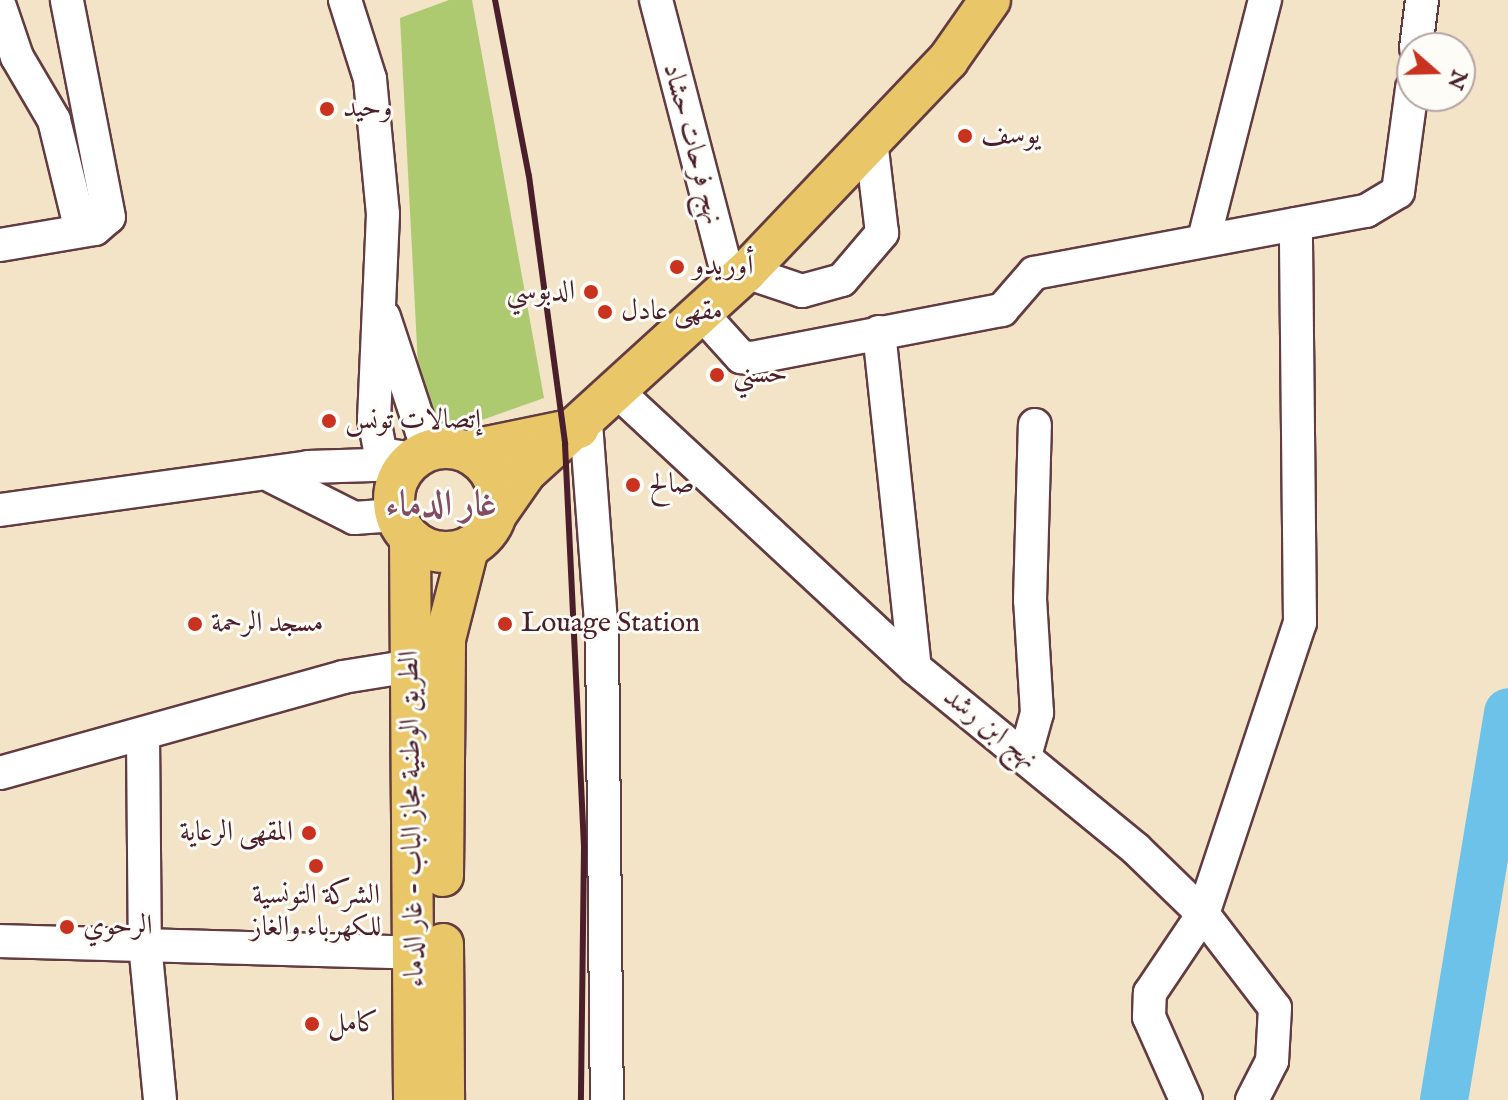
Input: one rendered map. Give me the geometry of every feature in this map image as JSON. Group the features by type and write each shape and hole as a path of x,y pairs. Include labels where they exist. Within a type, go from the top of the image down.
{"main road":[{"path":"582,426 411,461 395,487 403,527 447,553 468,549 526,472 582,426 620,394 727,291 948,60 990,0"},
{"path":"463,450 493,476 503,506"},
{"name":"الطريق الوطنية مجاز الباب - غار الدماء","path":"403,527 429,953 444,1100"},
{"name":"الطريق الوطنية مجاز الباب - غار الدماء","path":"414,1100 429,953 445,639 468,549"}],"street":[{"path":"0,245 81,231 102,224 111,205 67,0"},
{"path":"345,0 376,122 383,314 377,440 381,454 411,461"},
{"name":"نهج فرحات حشاد","path":"656,0 727,291"},
{"path":"1204,239 1265,0"},
{"path":"1418,32 1422,0"},
{"path":"0,7 17,57 54,120 81,231"},
{"path":"871,141 882,233 842,280 802,291 727,291 747,358 1002,310 1034,273 1366,211 1398,192 1409,112"},
{"path":"1186,1100 1148,1005 1203,914 1300,623 1296,224"},
{"path":"383,314 422,432 463,450"},
{"path":"879,332 915,668"},
{"name":"نهج ابن رشد","path":"620,394 915,668 1025,756 1203,914 1275,1008 1275,1050 1252,1100"},
{"path":"1025,756 1037,713 1030,600 1035,425"},
{"path":"582,426 602,651 607,1100"},
{"path":"0,510 273,477 327,465 411,461"},
{"path":"273,477 354,518 403,527"},
{"path":"0,773 343,677 411,666"},
{"path":"143,735 145,944 160,1100"},
{"path":"0,941 429,953"}],"green space":[{"path":"449,0 472,0 544,398 454,430 420,404 400,18"}],"waterway":[{"path":"1444,1100 1508,712"}],"railway":[{"path":"495,0 529,176 565,444 584,847 581,1100"}],"place":[{"name":"وحيد","path":"327,109"},
{"name":"يوسف","path":"965,136"},
{"name":"أوريدو","path":"677,267"},
{"name":"الدبوسي","path":"591,292"},
{"name":"مقهى عادل","path":"605,312"},
{"name":"حسني","path":"717,375"},
{"name":"إتصالات تونس","path":"329,421"},
{"name":"صالح","path":"633,485"},
{"name":"مسجد الرحمة","path":"195,624"},
{"name":"Louage Station","path":"505,624"},
{"name":"المقهى الرعاية","path":"309,833"},
{"name":"الشركة التونسية للكهرباء والغاز","path":"316,866"},
{"name":"الرحوي","path":"67,927"},
{"name":"كامل","path":"312,1024"}],"district":[{"name":"غار الدماء","path":"441,506"}]}
